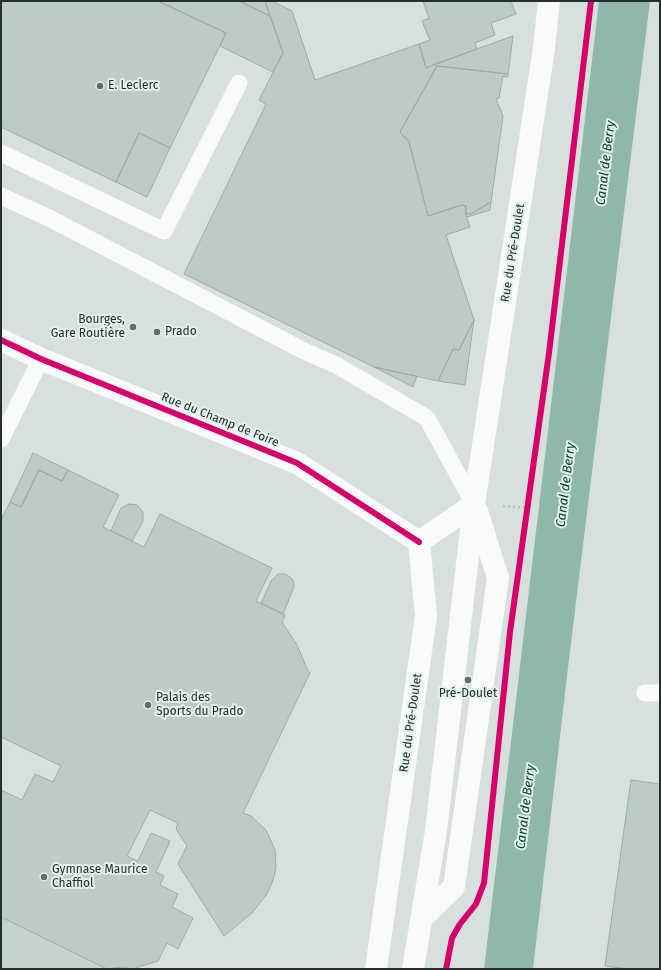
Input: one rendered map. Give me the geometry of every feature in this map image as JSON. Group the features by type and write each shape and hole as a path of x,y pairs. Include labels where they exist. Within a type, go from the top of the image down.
{"street":[{"name":"Rue du Pré-Doulet","path":"412,969 436,831 474,504 544,48 549,1"},
{"name":"Rue du Champ de Foire","path":"1,340 41,359 297,463 419,542"},
{"name":"Rue du Pré-Doulet","path":"421,919 454,887 498,578 474,504"},
{"path":"419,542 474,504"},
{"name":"Rue du Pré-Doulet","path":"376,969 426,616 419,542"}],"lane":[{"path":"1,153 164,231 239,83"},
{"path":"1,196 48,218 304,351 336,365 427,418 474,504"},
{"path":"1,439 41,359"}],"shaded area":[{"path":"1,917 107,969 1,969"}],"water":[{"name":"Canal de Berry","path":"599,1 650,1 569,659 533,969 484,969"}],"building":[{"name":"E. Leclerc","path":"1,1 158,1 226,33 170,148 139,133 116,182 1,127"},
{"path":"158,1 239,1 270,16 283,53 273,72 220,46 226,33"},
{"path":"239,1 265,1 270,16"},
{"path":"265,1 272,1 292,11 315,80 419,44 426,68 435,64 437,66 400,132 409,142 428,216 462,205 466,206 465,212 470,227 446,235 474,320 459,350 453,349 438,381 374,367 184,274 266,104 259,100 283,53"},
{"path":"423,1 511,1 516,14 491,23 495,35 475,43 477,49 426,68 419,44 430,40 422,21 429,18"},
{"path":"513,36 508,74 437,66 435,64"},
{"path":"437,66 508,74 508,77 503,76 499,98 496,99 503,116 491,202 471,214 466,213 466,206 462,205 428,216 409,142 400,132"},
{"path":"139,133 170,148 147,197 116,182"},
{"path":"491,202 490,210 467,217 466,213 471,214"},
{"path":"474,320 465,385 438,381 453,349 459,350"},
{"path":"374,367 401,373 417,376 413,387"},
{"path":"33,453 68,470 62,481 39,470 21,507 10,502"},
{"name":"Palais des Sports du Prado","path":"39,470 62,481 68,470 119,495 103,527 144,547 160,514 272,568 256,601 285,615 282,622 297,645 310,673 243,813 251,816 266,830 275,850 276,868 267,894 252,913 224,936 178,864 187,846 176,829 178,823 150,810 127,856 138,861 151,833 170,841 156,872 164,876 160,885 178,894 172,907 193,918 178,949 167,943 158,961 132,969 122,967 107,969 1,917 1,790 22,800 35,774 53,782 61,766 1,737 1,520 10,502 21,507"},
{"path":"129,504 137,505 143,512 143,521 132,541 111,531 121,508"},
{"path":"278,574 285,574 290,577 293,580 294,587 283,614 261,603 271,581"},
{"path":"631,780 660,784 660,969 628,969 605,966"}],"cycle path":[{"path":"446,969 452,938 460,924 476,904 484,883 510,632 549,353 591,1"},
{"path":"1,340 41,359 297,463 419,542"}],"place":[{"name":"E. Leclerc","path":"100,86"},
{"name":"Bourges, Gare Routière","path":"133,327"},
{"name":"Prado","path":"157,332"},
{"name":"Pré-Doulet","path":"468,680"},
{"name":"Palais des Sports du Prado","path":"148,705"},
{"name":"Gymnase Maurice Chaffiol","path":"44,877"}]}
